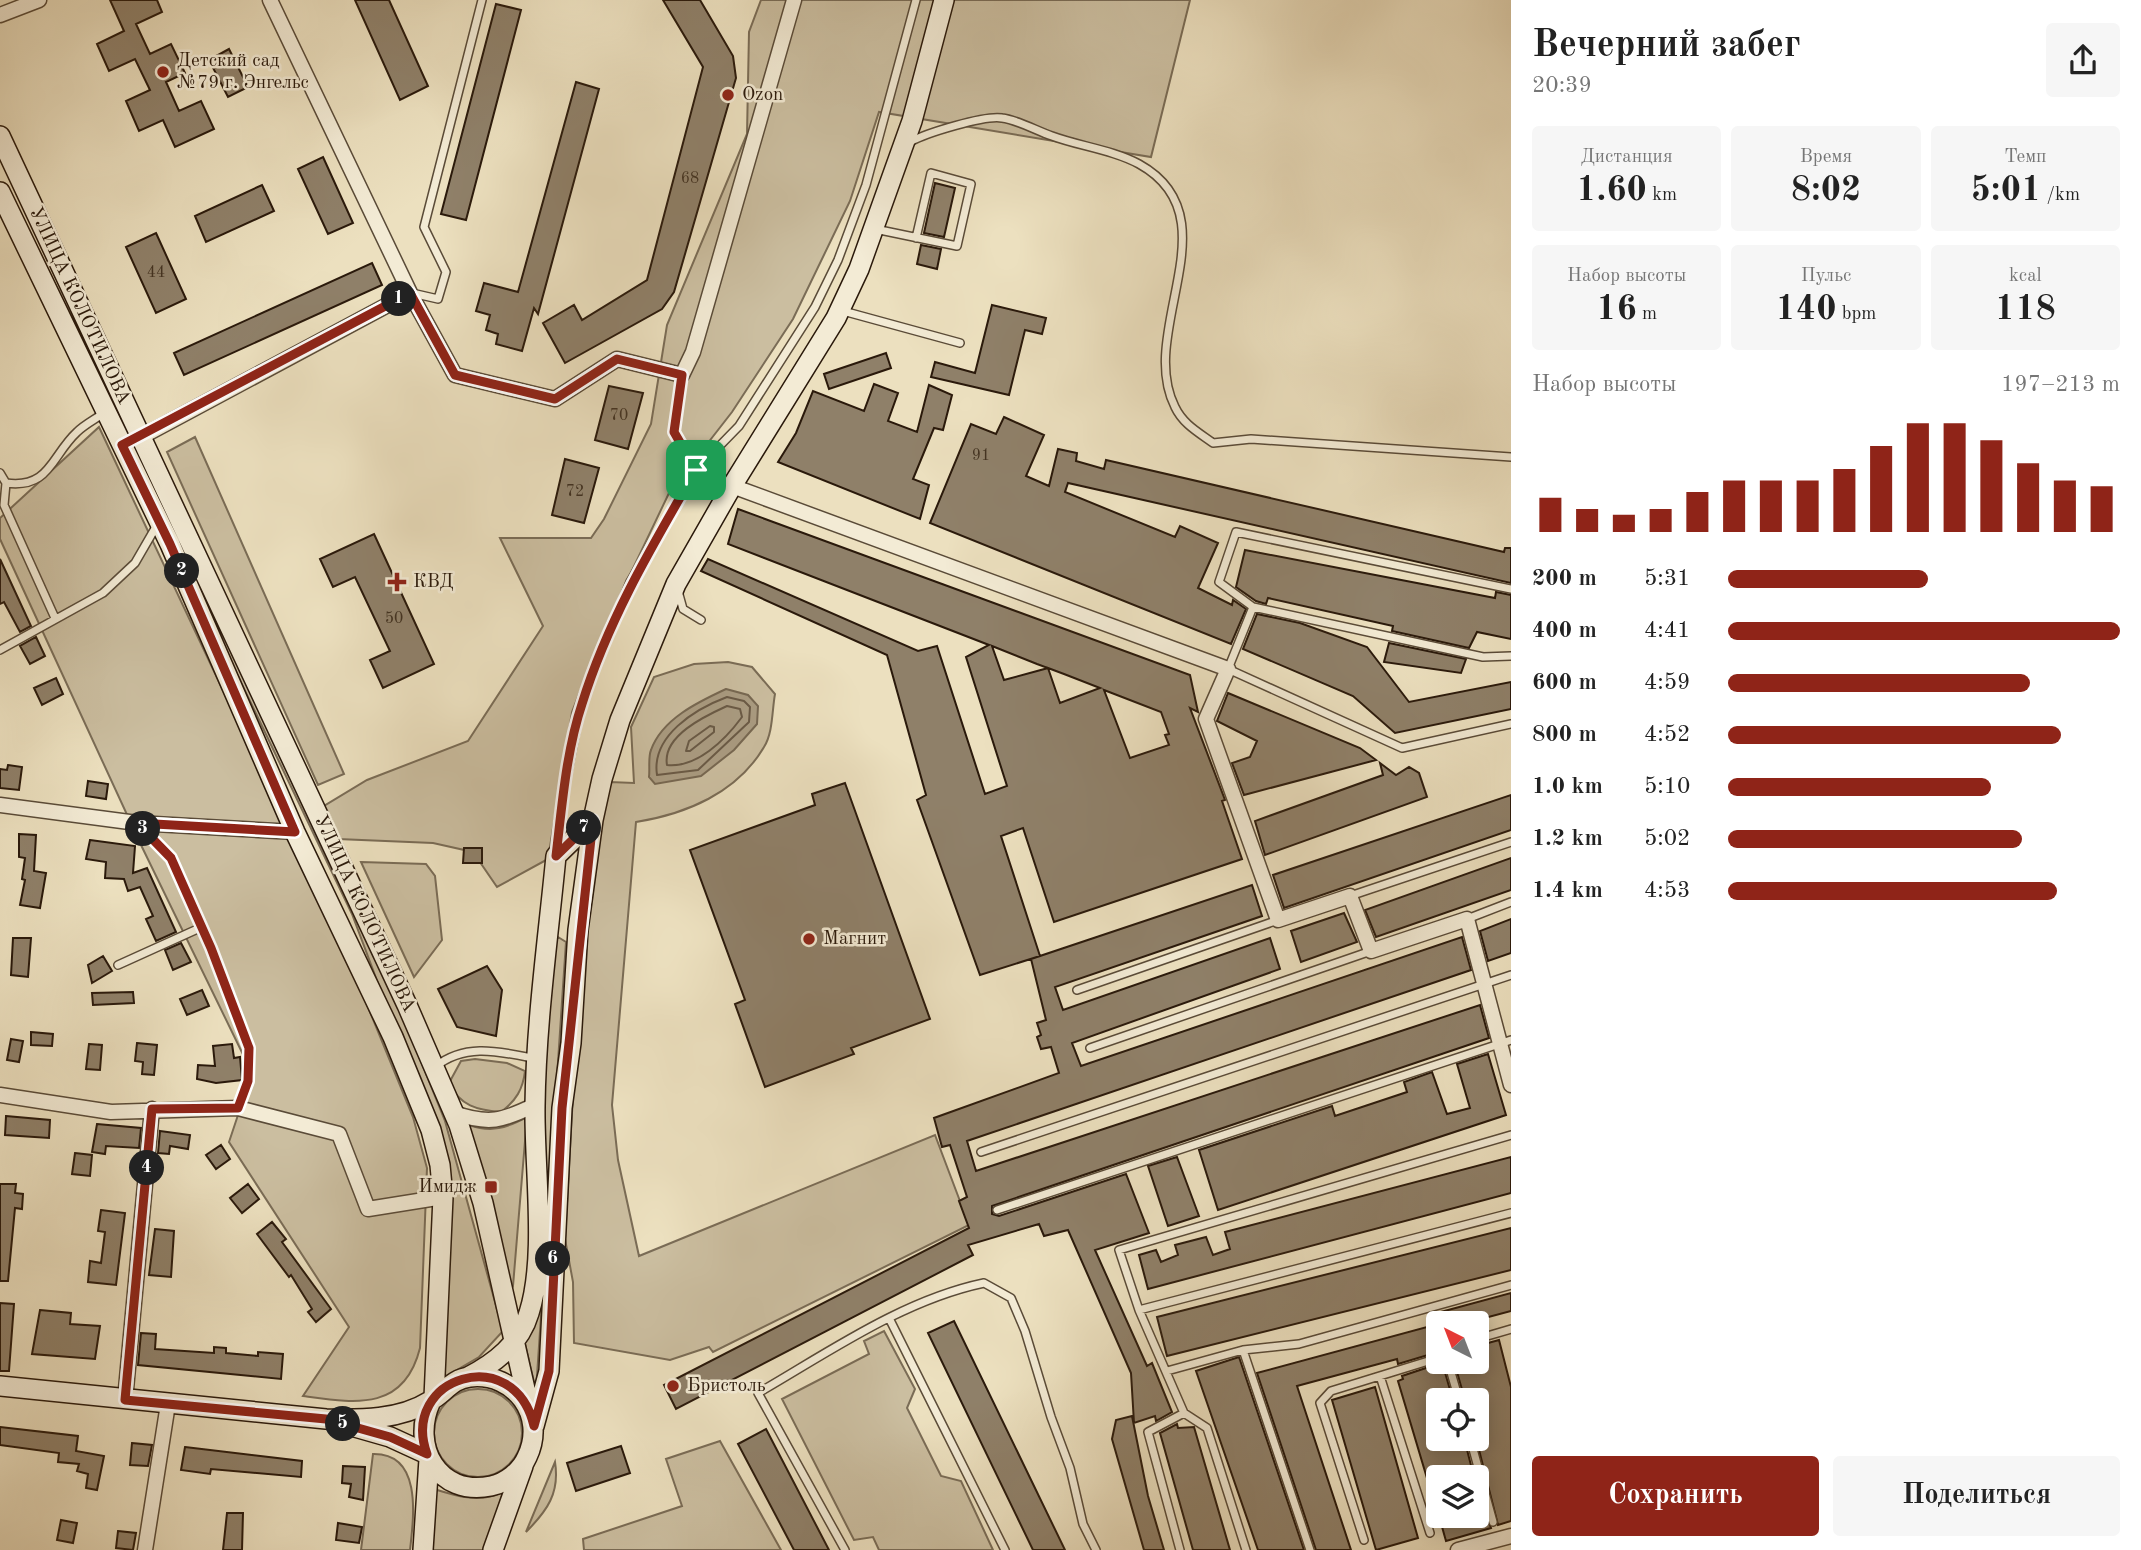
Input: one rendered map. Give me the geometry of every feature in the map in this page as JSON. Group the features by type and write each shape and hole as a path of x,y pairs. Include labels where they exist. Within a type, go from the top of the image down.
{"main road":[{"path":"532,1418 549,1371 562,1108 593,820 620,720 676,584 732,486 840,310 874,229 904,146 944,0"},
{"name":"УЛИЦА КОЛОТИЛОВА","path":"0,136 454,1113 483,1203 532,1418 532,1447 493,1550"},
{"name":"УЛИЦА КОЛОТИЛОВА","path":"0,192 159,522 295,832 416,1090 440,1164 443,1197 433,1400 422,1430 428,1457 423,1550"},
{"path":"122,445 141,437"},
{"path":"0,1386 326,1419 387,1416 433,1400 453,1382 486,1367 515,1341 529,1315 535,1289 535,1105 556,856 593,820"},
{"path":"467,1377 487,1376 505,1382 520,1394 532,1418"},
{"path":"326,1419 390,1437 428,1457 440,1474 457,1484 475,1488 494,1486 511,1477 524,1464"}],"street":[{"path":"0,15 39,0"},
{"path":"270,0 410,293 455,375 555,399 617,359 682,375 693,352 794,0"},
{"path":"141,437 410,293"},
{"path":"732,486 1228,669 1206,719 1279,920 1350,896 1371,951 1467,919 1485,984 1506,1042 1511,1085"},
{"path":"0,805 137,823 295,832"},
{"path":"0,1095 111,1112 238,1108 339,1135 368,1209 443,1197"},
{"path":"454,1113 477,1121 497,1121 535,1105"},
{"path":"125,1400 152,1109"},
{"path":"145,1550 168,1404"},
{"path":"1458,1550 1511,1536"}],"lane":[{"path":"410,293 438,299 446,272 424,227 482,0"},
{"path":"556,856 564,791 581,705 631,582 696,470 739,426 815,307 838,260 866,185 916,0"},
{"path":"904,146 926,133 1001,117 1139,164 1163,184 1177,204 1183,229 1168,333 1166,377 1174,406 1187,425 1213,443 1251,439 1511,457"},
{"path":"874,229 916,238 957,246 971,184 931,173 916,238"},
{"path":"840,310 960,343"},
{"path":"682,375 674,432 696,470"},
{"path":"6,483 24,485 41,476 76,433 106,411"},
{"path":"0,473 6,483 4,505 55,618"},
{"path":"0,650 103,593 135,563 159,522"},
{"path":"1511,589 1236,532 1219,582 1253,607 1483,657 1511,656"},
{"path":"676,584 684,609 701,620"},
{"path":"1253,607 1228,669 1402,748 1511,724"},
{"path":"137,823 171,858 202,927 249,1048 248,1081 238,1108"},
{"path":"1350,896 1511,842"},
{"path":"1467,919 1511,902"},
{"path":"1077,989 1279,920"},
{"path":"118,965 202,927"},
{"path":"1090,1048 1371,951"},
{"path":"981,1152 1511,975"},
{"path":"997,1210 1506,1042"},
{"path":"435,1068 447,1057 461,1052 490,1050 538,1059"},
{"path":"1246,1550 1207,1428 1184,1413 1139,1310 1119,1250 1511,1135"},
{"path":"1139,1310 1511,1213"},
{"path":"845,1550 758,1393 889,1318 957,1289 984,1283 1011,1298 1070,1468 1083,1524 1096,1550"},
{"path":"1167,1371 1243,1350 1299,1344 1511,1285"},
{"path":"889,1318 1005,1550"},
{"path":"1489,1335 1510,1329 1511,1338"},
{"path":"1243,1350 1310,1550"},
{"path":"1364,1540 1320,1403 1331,1391 1426,1362"},
{"path":"1380,1376 1430,1534"},
{"path":"1180,1550 1148,1432 1184,1413"},
{"path":"1474,1451 1493,1522"}],"shaded area":[{"path":"761,0 1190,0 1151,157 879,112 850,201 793,319 732,412 669,493 607,623 572,712 548,859 497,887 473,852 433,843 338,839 324,806 367,780 468,741 543,626 500,538 591,538 604,519 651,424 667,325 747,134 749,32"},
{"path":"99,427 283,818 361,990 413,1117 427,1168 420,1348 413,1369 402,1383 390,1393 375,1399 359,1401 303,1396 349,1327 229,1142 252,1073 141,845 0,539 0,518"},
{"path":"195,437 344,774 318,785 167,452"},
{"path":"146,458 375,947 445,1121 503,1331 479,1357 438,1381 450,1195 397,1034 352,914 136,463"},
{"path":"728,662 752,667 775,694 771,728 764,747 740,777 709,799 673,813 636,822 612,1105 618,1160 639,1256 935,1135 969,1225 713,1352 709,1347 670,1360 574,1343 573,1282 565,1239 577,1023 601,815 610,782 634,783 631,727 654,677 694,664"},
{"path":"361,862 426,864 435,876 442,940 414,977"},
{"path":"558,937 566,942 536,1391 523,1335 552,944"},
{"path":"475,1059 507,1063 525,1071 518,1094 501,1112 484,1110 464,1102 449,1083 461,1061"},
{"path":"527,1117 513,1286 510,1293 469,1125 485,1129 499,1128"},
{"path":"884,1331 915,1389 907,1408 941,1476 961,1481 993,1550 879,1550 873,1537 854,1540 782,1399 869,1354 864,1341"},
{"path":"478,1389 495,1393 509,1402 518,1416 522,1433 518,1450 509,1464 495,1473 478,1477 461,1473 447,1464 438,1450 434,1433 438,1416 447,1402 461,1393"},
{"path":"720,1441 781,1550 584,1550 583,1539 682,1506 666,1459"},
{"path":"373,1454 389,1456 400,1464 407,1475 413,1504 410,1550 361,1550"},
{"path":"555,1462 554,1492 546,1509 526,1532"},
{"path":"434,1489 478,1498 503,1492 485,1550 432,1550"}],"water":[{"path":"726,689 748,695 758,706 757,724 734,750 701,776 655,784 649,777 650,756 663,729 693,706"}],"building":[{"name":"Детский сад №79 г. Энгельс","path":"110,0 157,0 162,12 136,24 150,54 171,44 185,73 166,82 179,111 201,101 214,129 175,147 163,120 139,131 126,101 150,90 135,59 109,71 97,44 124,31"},
{"path":"355,0 389,0 428,86 400,100"},
{"path":"663,0 700,0 733,56 736,78 674,292 662,309 565,363 543,323 574,305 582,320 647,280 703,67"},
{"path":"496,4 521,10 466,220 441,214"},
{"path":"229,49 248,87 228,97 209,60"},
{"path":"576,82 599,89 538,314 534,308 522,351 496,344 498,334 486,330 490,315 476,311 484,283 518,292"},
{"path":"323,157 353,223 328,234 298,169"},
{"path":"935,183 955,188 944,237 924,233"},
{"path":"262,185 274,211 206,242 195,216"},
{"path":"156,233 186,299 156,313 126,247"},
{"path":"921,245 941,249 937,269 917,264"},
{"path":"372,263 382,285 184,375 174,353"},
{"path":"992,305 1046,318 1042,334 1025,330 1009,395 931,377 935,362 975,373"},
{"path":"886,353 891,368 829,389 824,374"},
{"path":"874,384 898,393 888,421 917,432 929,385 952,395 943,430 934,428 913,479 929,485 920,519 778,462 796,433 813,391 864,411"},
{"path":"609,386 643,393 628,449 595,440"},
{"path":"1004,417 1044,435 1026,476 1049,486 1058,449 1077,453 1076,461 1104,469 1106,460 1504,552 1505,548 1511,548 1511,583 1068,483 1065,492 1175,537 1180,526 1218,543 1198,588 1232,605 1233,600 1246,609 1231,644 930,523 971,424 996,434"},
{"path":"565,459 599,468 584,523 552,515"},
{"path":"738,509 1190,675 1198,712 1190,708 1225,800 1222,801 1242,859 1054,922 1023,828 1001,836 1040,956 980,975 917,800 926,795 887,655 701,571 708,559 918,651 937,646 985,794 1007,786 966,657 989,645 728,544","holes":["992,646 1048,668 1004,680","1048,668 1100,688 1060,703","1104,690 1161,712 1169,734 1165,735 1169,745 1130,758"]},
{"path":"374,534 434,664 383,688 370,660 390,651 355,577 333,587 320,559"},
{"path":"1245,550 1495,598 1496,592 1511,595 1511,639 1477,632 1469,648 1392,631 1393,626 1268,598 1266,604 1256,601 1236,587"},
{"path":"0,559 31,626 20,632 4,602 0,604"},
{"path":"1257,614 1300,623 1367,647 1409,702 1511,682 1511,709 1395,733 1353,696 1243,649"},
{"path":"36,637 45,656 30,664 20,646"},
{"path":"1389,643 1466,659 1461,673 1384,662"},
{"path":"56,678 63,694 42,705 34,688"},
{"path":"1228,693 1360,748 1376,760 1244,795 1232,763 1250,757 1257,741 1217,721"},
{"path":"1380,763 1396,775 1409,767 1419,773 1427,797 1265,855 1255,821 1383,775"},
{"path":"8,765 22,767 19,790 0,788 0,769 7,770"},
{"path":"88,781 108,784 106,799 86,796"},
{"path":"845,783 930,1019 851,1048 854,1054 765,1087 735,1004 745,1000 690,850 815,805 812,794"},
{"path":"1511,795 1511,830 1284,908 1273,875"},
{"path":"19,834 36,835 34,871 46,873 40,908 20,905 25,880 22,879 25,858 19,857"},
{"path":"90,840 135,846 133,873 147,868 176,932 156,941 146,919 153,916 140,887 128,891 124,879 105,878 106,862 86,859"},
{"path":"464,848 482,848 482,863 463,863"},
{"path":"1511,858 1511,890 1376,937 1365,910"},
{"path":"1252,885 1262,916 1055,987 1063,1010 1270,938 1280,969 1072,1043 1081,1066 1462,937 1471,970 967,1141 976,1171 1480,1005 1489,1038 992,1206 992,1214 999,1216 1126,1174 1149,1233 1095,1250 1147,1366 1152,1363 1172,1412 1156,1421 1155,1416 1134,1423 1131,1373 1068,1230 1044,1236 1039,1224 968,1245 973,1255 676,1409 664,1385 969,1228 959,1201 967,1197 950,1145 942,1147 934,1118 1059,1073 1051,1047 1041,1049 1037,1037 1041,1035 1037,1023 1046,1020 1031,959"},
{"path":"1344,913 1357,942 1301,962 1291,931"},
{"path":"1511,919 1511,953 1488,961 1480,931"},
{"path":"13,938 31,938 28,977 11,975"},
{"path":"181,943 191,962 173,970 165,950"},
{"path":"103,956 112,971 92,983 88,965"},
{"path":"487,966 502,990 496,1036 457,1027 438,989"},
{"path":"202,990 209,1006 187,1015 180,999"},
{"path":"133,992 134,1003 93,1005 92,993"},
{"path":"31,1032 53,1034 52,1046 31,1045"},
{"path":"11,1039 23,1041 19,1062 7,1060"},
{"path":"137,1043 157,1045 154,1075 142,1074 143,1062 135,1061"},
{"path":"89,1044 102,1045 100,1070 86,1069"},
{"path":"232,1044 234,1058 240,1057 242,1080 216,1083 197,1079 198,1065 215,1066 213,1046"},
{"path":"1488,1054 1506,1115 1218,1210 1199,1150 1332,1106 1335,1116 1407,1092 1404,1082 1432,1072 1447,1114 1470,1108 1457,1064"},
{"path":"6,1116 50,1120 49,1138 5,1135"},
{"path":"97,1124 141,1128 139,1148 106,1146 105,1154 92,1152"},
{"path":"160,1131 190,1135 188,1149 170,1146 169,1154 158,1153"},
{"path":"221,1145 230,1159 216,1169 206,1155"},
{"path":"75,1153 92,1155 90,1176 72,1174"},
{"path":"1177,1157 1199,1216 1168,1226 1148,1166"},
{"path":"1511,1157 1511,1193 1148,1289 1139,1255 1156,1250 1161,1262 1178,1255 1175,1245 1206,1237 1213,1255 1230,1249 1225,1232"},
{"path":"0,1184 16,1184 15,1193 23,1194 22,1209 15,1208 8,1281 0,1281"},
{"path":"248,1184 259,1199 242,1213 230,1198"},
{"path":"101,1210 125,1213 116,1285 88,1282 90,1261 101,1263 105,1232 98,1231"},
{"path":"272,1222 286,1239 282,1242 331,1309 316,1322 308,1312 312,1309 291,1275 289,1277 257,1234"},
{"path":"1511,1228 1511,1270 1167,1356 1157,1317"},
{"path":"155,1229 174,1231 171,1277 149,1275"},
{"path":"1511,1293 1511,1311 1489,1317 1489,1311 1444,1311"},
{"path":"0,1303 14,1304 9,1371 0,1371"},
{"path":"40,1310 71,1313 70,1324 100,1326 95,1359 32,1354"},
{"path":"954,1321 1065,1550 1033,1550 928,1333"},
{"path":"1426,1327 1426,1356 1398,1364 1397,1359 1297,1386 1351,1550 1316,1550 1257,1373"},
{"path":"141,1333 156,1334 155,1349 214,1353 214,1347 226,1348 226,1353 258,1356 258,1352 283,1354 281,1379 138,1365"},
{"path":"1499,1340 1511,1387 1511,1521 1498,1525 1489,1489 1489,1465 1483,1465 1479,1451 1489,1451 1489,1388 1462,1388 1458,1374 1489,1374 1489,1343"},
{"path":"1239,1357 1304,1550 1258,1550 1196,1371"},
{"path":"1426,1368 1426,1374 1445,1374 1450,1388 1426,1388 1426,1451 1467,1451 1471,1465 1426,1465 1426,1475 1398,1381 1403,1379 1402,1376"},
{"path":"1375,1387 1418,1538 1376,1550 1332,1400"},
{"path":"1132,1416 1148,1496 1164,1550 1144,1550 1112,1439 1116,1420"},
{"path":"1177,1424 1178,1428 1194,1427 1230,1550 1193,1550 1160,1433"},
{"path":"0,1427 78,1436 76,1451 104,1456 97,1490 86,1488 88,1474 77,1471 79,1464 58,1462 59,1453 0,1445"},
{"path":"766,1429 829,1550 794,1550 738,1444"},
{"path":"132,1443 152,1445 148,1466 130,1465"},
{"path":"621,1446 630,1473 576,1491 567,1463"},
{"path":"185,1447 302,1461 301,1477 211,1469 210,1474 181,1470"},
{"path":"343,1466 365,1467 363,1500 349,1497 351,1484 342,1483"},
{"path":"227,1513 243,1513 242,1550 223,1550"},
{"path":"61,1520 77,1523 73,1543 57,1540"},
{"path":"1489,1522 1491,1528 1446,1541 1442,1528 1489,1528"},
{"path":"338,1523 362,1527 359,1543 336,1540"},
{"path":"118,1531 136,1533 133,1550 116,1548"}],"place":[{"name":"Детский сад №79 г. Энгельс","path":"163,72"},
{"name":"Ozon","path":"728,95"},
{"name":"КВД","path":"397,582"},
{"name":"Магнит","path":"809,939"},
{"name":"Имидж","path":"491,1187"},
{"name":"Бристоль","path":"673,1386"}],"route":[{"path":"410,293 455,375 555,399 617,359 682,375 674,432 690,464 696,470 631,582 581,705 564,791 556,856 593,820 579,930 571,1043 562,1108 549,1371 534,1426 530,1411 520,1394 505,1382 487,1376 467,1377 453,1382 431,1401 422,1430 427,1454 390,1437 326,1419 125,1400 152,1109 238,1108 248,1081 249,1048 211,948 171,858 137,823 295,832 170,544 122,445 410,293"}]}
